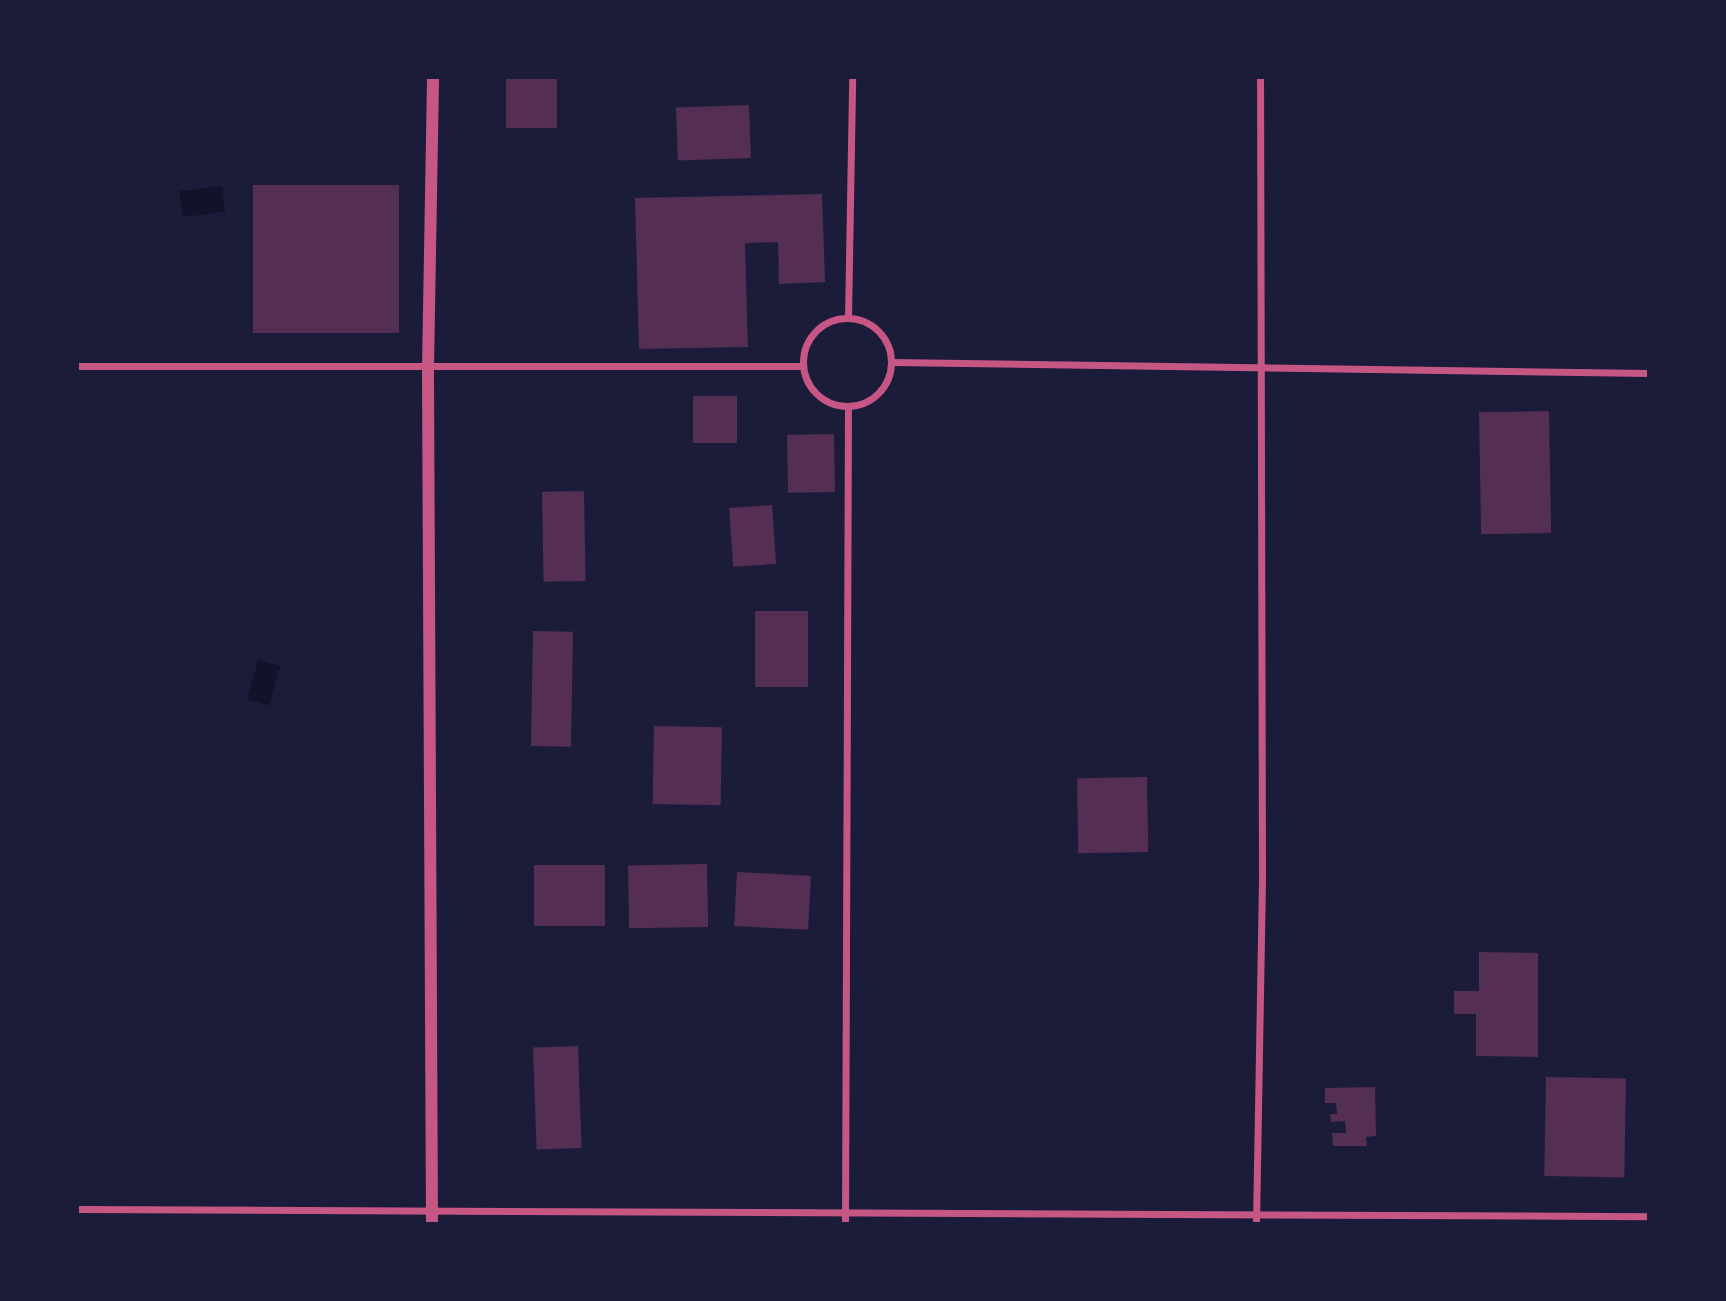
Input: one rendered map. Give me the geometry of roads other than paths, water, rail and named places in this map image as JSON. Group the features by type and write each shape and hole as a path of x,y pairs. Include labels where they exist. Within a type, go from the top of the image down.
{"street":[{"path":"432,1219 429,367 433,77"},
{"path":"848,318 852,77"},
{"path":"1256,1224 1262,878 1260,77"},
{"path":"848,318 867,323 881,335 891,362 881,390 866,402 848,407 829,403 814,392 803,366 811,336 827,322 848,318"},
{"path":"891,362 1649,373"},
{"path":"77,366 803,366"},
{"path":"845,1220 848,407"},
{"path":"77,1209 432,1219 1649,1216"}]}
